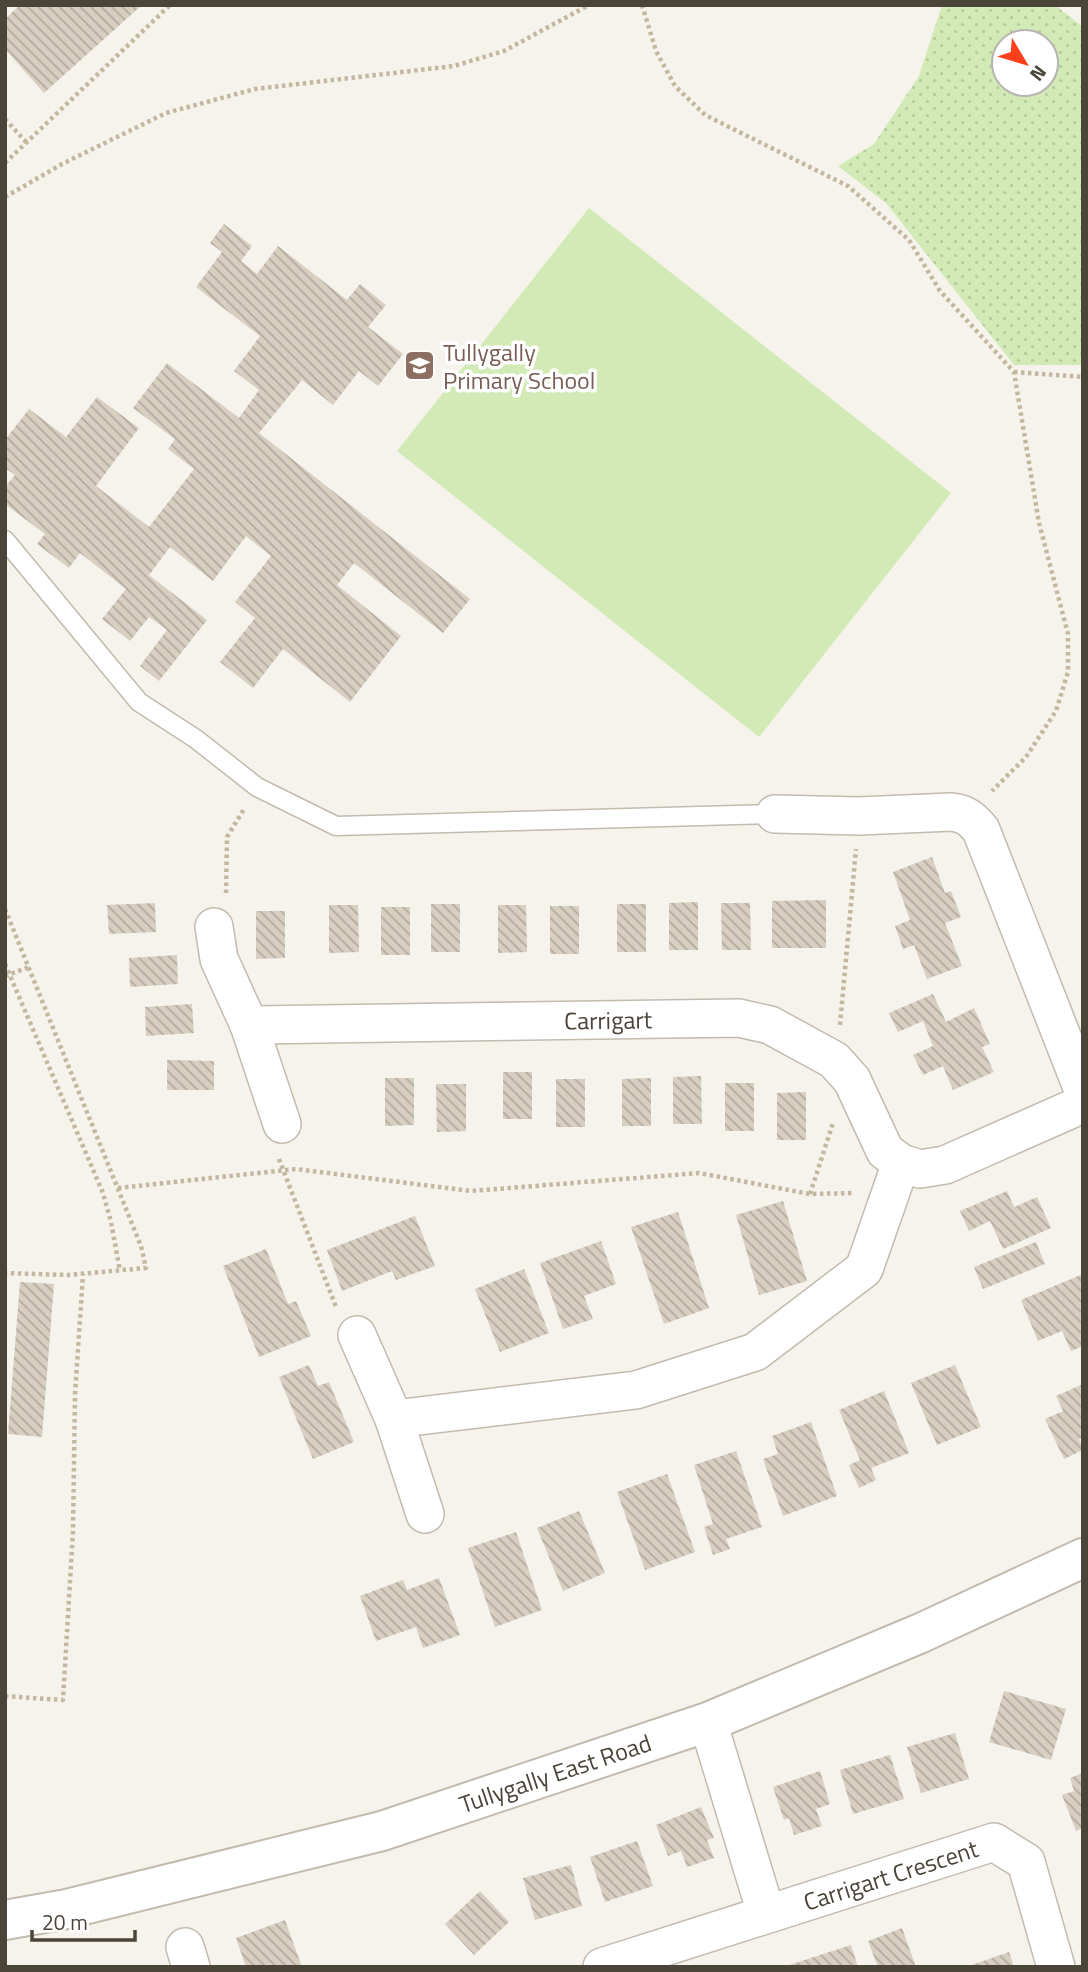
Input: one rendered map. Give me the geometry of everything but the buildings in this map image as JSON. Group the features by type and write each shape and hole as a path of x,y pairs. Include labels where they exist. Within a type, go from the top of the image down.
{"street":[{"path":"775,814 859,816 951,812 961,813 973,820 981,830 1083,1090"},
{"path":"220,916 219,958 249,1025 282,1124"},
{"name":"Carrigart","path":"249,1025 739,1018 770,1025 843,1070"},
{"path":"394,1419 636,1390 755,1352 864,1269 896,1177 843,1070"},
{"path":"896,1177 945,1164 1083,1104"},
{"path":"357,1335 394,1419 425,1514"},
{"name":"Tullygally East Road","path":"5,1920 67,1909 382,1831 708,1722 921,1633 1083,1558"},
{"path":"708,1722 766,1913"},
{"name":"Carrigart Crescent","path":"602,1967 994,1842 1026,1862 1056,1967"}],"lane":[{"path":"5,540 139,702 196,739 257,787 336,826 775,814"}],"path":[{"path":"5,163 170,5"},
{"path":"5,197 62,164 166,113 256,89 453,66 504,51 589,5"},
{"path":"642,5 656,51 675,86 705,115 848,186 909,240 940,291 1014,372 1039,523 1068,634 1068,672 1056,711 1026,757 994,789 973,820"},
{"path":"5,119 27,143"},
{"path":"1014,372 1083,376"},
{"path":"220,916 226,837 257,787"},
{"path":"810,1194 840,1101 843,1070 842,1018 859,816"},
{"path":"5,909 118,1188 141,1247 146,1268 83,1274 5,1273"},
{"path":"5,964 103,1193 120,1271"},
{"path":"8,975 29,967"},
{"path":"118,1188 296,1169 471,1191 699,1173 810,1194 896,1177"},
{"path":"284,1170 342,1323 357,1335"},
{"path":"5,1696 63,1700 73,1531 75,1394 83,1274"}],"green space":[{"path":"942,5 1055,5 1083,27 1083,365 1014,365 886,203 838,166 874,144 919,76"},
{"path":"589,208 951,493 759,737 397,451"}],"place":[{"name":"Tullygally Primary School","path":"420,366"}]}
